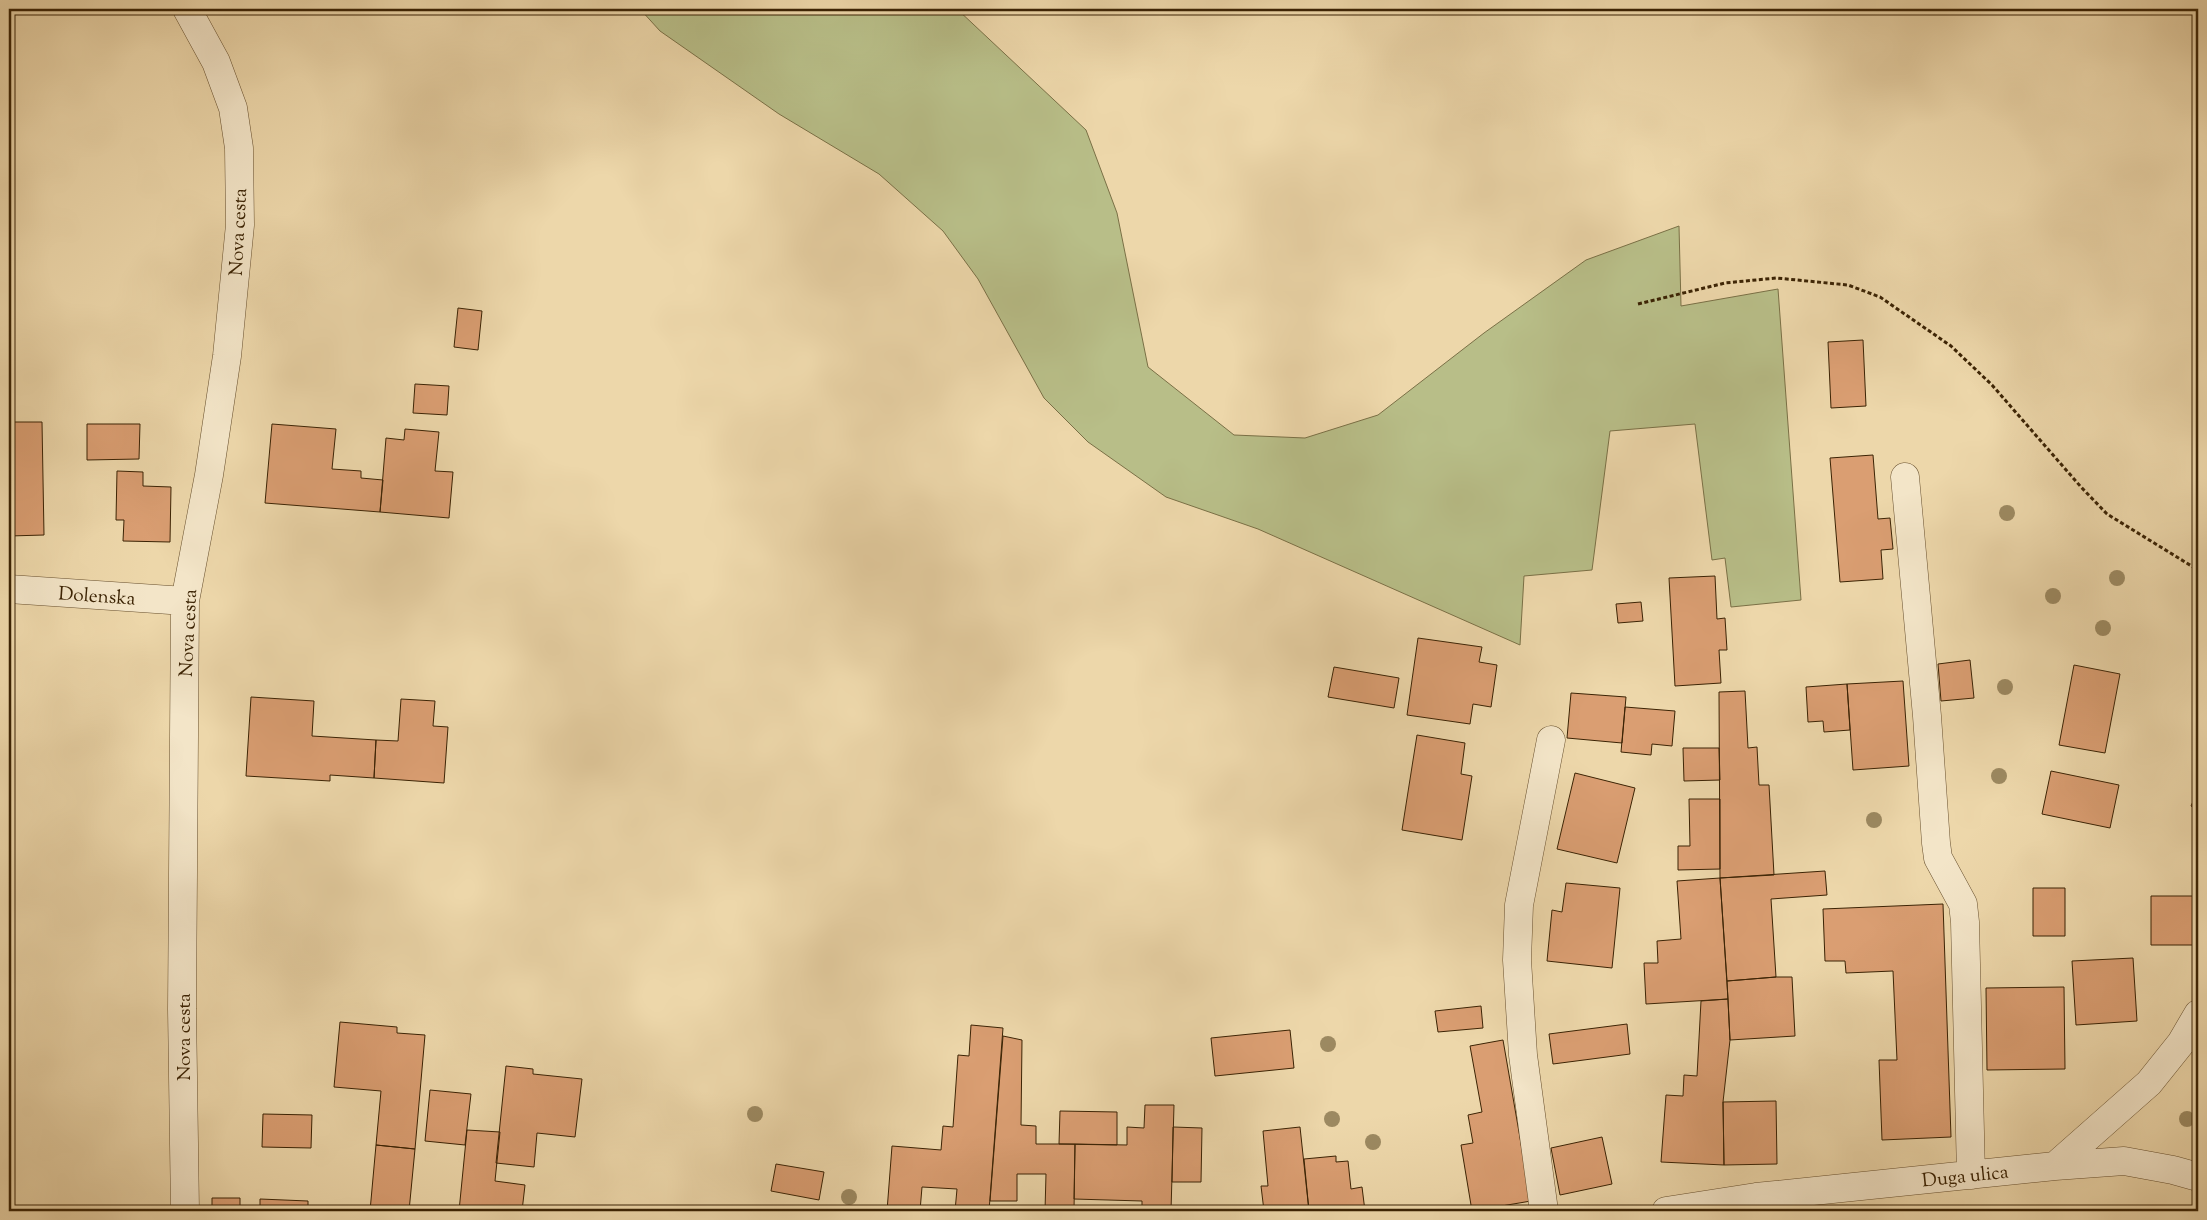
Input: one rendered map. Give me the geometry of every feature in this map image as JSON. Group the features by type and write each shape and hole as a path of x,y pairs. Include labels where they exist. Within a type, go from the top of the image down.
{"street":[{"name":"Nova cesta","path":"185,1211 182,999 185,601 211,466 227,356 240,225 239,148 233,108 216,62 187,9"},
{"path":"1905,476 1938,858 1963,904 1965,922 1971,1175"},
{"name":"Dolenska","path":"9,589 185,601"},
{"path":"1544,1211 1524,1055 1517,960 1520,904 1550,740"},
{"path":"2055,1166 2149,1083 2181,1043 2198,1014"},
{"name":"Duga ulica","path":"1666,1211 1749,1204 1971,1175 2124,1161 2196,1173"}],"path":[{"path":"1638,304 1725,283 1776,278 1848,285 1880,298 1951,346 1992,385 2107,514 2198,570"}],"green space":[{"path":"640,9 957,9 1086,130 1117,213 1148,367 1234,435 1305,438 1378,415 1484,333 1586,260 1679,226 1681,306 1778,289 1801,600 1731,607 1725,558 1712,560 1695,424 1610,431 1592,570 1524,576 1520,645 1258,529 1166,497 1088,442 1044,398 978,279 943,231 879,174 779,114 660,31"}],"building":[{"path":"458,308 482,311 478,350 454,347"},
{"path":"1863,340 1866,406 1831,408 1828,342"},
{"path":"415,384 449,386 447,415 413,413"},
{"path":"9,422 42,422 44,535 9,536"},
{"path":"87,424 140,424 139,459 87,460"},
{"path":"272,424 336,429 332,469 361,471 361,478 383,480 380,512 265,503"},
{"path":"405,429 439,432 435,471 453,472 449,518 380,512 386,438 404,440"},
{"path":"1873,455 1878,519 1890,518 1893,549 1881,550 1883,579 1840,582 1830,458"},
{"path":"117,471 143,472 143,486 171,487 170,542 123,541 124,520 116,520"},
{"path":"1715,576 1717,619 1725,618 1727,650 1719,650 1721,683 1675,686 1669,578"},
{"path":"1641,602 1643,621 1618,623 1616,604"},
{"path":"1418,638 1482,647 1479,662 1497,665 1491,707 1473,704 1470,724 1407,715"},
{"path":"1970,660 1974,698 1941,701 1938,664"},
{"path":"2074,665 2120,674 2105,753 2059,745"},
{"path":"1334,667 1399,678 1394,708 1328,697"},
{"path":"1903,681 1909,766 1853,770 1847,684"},
{"path":"1847,684 1850,730 1824,732 1823,721 1808,722 1806,687"},
{"path":"1745,691 1748,748 1757,747 1759,785 1769,785 1774,875 1720,878 1719,692"},
{"path":"1571,693 1626,697 1622,743 1567,738"},
{"path":"251,697 314,701 312,736 376,740 374,778 330,775 330,781 246,776"},
{"path":"401,699 435,701 433,726 448,727 444,783 374,778 376,740 398,741"},
{"path":"1625,707 1675,711 1672,746 1652,744 1651,755 1621,752"},
{"path":"1417,735 1465,743 1461,774 1472,776 1462,840 1402,830"},
{"path":"1683,748 1719,748 1720,780 1684,781"},
{"path":"2051,771 2119,785 2110,828 2042,814"},
{"path":"1575,773 1635,788 1617,863 1557,849"},
{"path":"2198,790 2198,810 2191,806"},
{"path":"1689,799 1720,799 1720,869 1678,870 1678,846 1690,846"},
{"path":"1825,871 1827,895 1771,899 1776,977 1727,981 1720,878"},
{"path":"1720,878 1728,999 1646,1004 1644,963 1658,963 1657,941 1681,939 1677,881"},
{"path":"1566,883 1620,888 1612,968 1547,961 1552,910 1562,912"},
{"path":"2033,888 2065,888 2065,936 2033,936"},
{"path":"2151,896 2194,896 2194,945 2151,945"},
{"path":"1943,904 1951,1137 1882,1140 1879,1060 1897,1060 1893,971 1846,973 1845,961 1825,961 1823,909"},
{"path":"2133,958 2137,1021 2076,1025 2072,961"},
{"path":"1792,977 1795,1036 1730,1040 1727,981"},
{"path":"2064,987 2065,1069 1987,1070 1986,988"},
{"path":"1728,999 1730,1040 1723,1102 1724,1165 1661,1162 1666,1095 1683,1096 1684,1075 1697,1076 1701,1001"},
{"path":"1481,1006 1483,1028 1438,1032 1435,1011"},
{"path":"340,1022 397,1027 397,1033 425,1035 415,1149 376,1145 381,1091 334,1087"},
{"path":"1627,1024 1630,1054 1553,1064 1549,1034"},
{"path":"971,1025 1003,1028 989,1211 955,1211 957,1189 922,1187 920,1211 887,1211 892,1146 941,1150 943,1126 953,1127 958,1055 969,1056"},
{"path":"1290,1030 1294,1068 1215,1076 1211,1038"},
{"path":"1003,1036 1022,1040 1021,1125 1036,1126 1036,1144 1075,1144 1074,1211 1045,1211 1046,1174 1017,1174 1017,1201 990,1201"},
{"path":"1503,1040 1531,1201 1472,1211 1461,1145 1473,1143 1468,1115 1482,1112 1470,1046"},
{"path":"506,1066 533,1069 533,1074 582,1079 575,1137 537,1133 534,1167 496,1163"},
{"path":"430,1090 471,1094 465,1145 425,1141"},
{"path":"1776,1101 1777,1164 1724,1165 1723,1102"},
{"path":"1145,1105 1174,1105 1171,1211 1142,1211 1142,1201 1074,1199 1075,1144 1127,1145 1127,1127 1144,1128"},
{"path":"1060,1111 1117,1112 1117,1145 1059,1144"},
{"path":"263,1114 312,1115 311,1148 262,1147"},
{"path":"1173,1127 1202,1128 1201,1182 1172,1182"},
{"path":"1300,1127 1309,1211 1264,1211 1261,1186 1268,1186 1263,1131"},
{"path":"467,1130 500,1132 495,1181 525,1185 522,1211 459,1211"},
{"path":"1602,1137 1612,1184 1560,1195 1551,1148"},
{"path":"376,1145 415,1149 409,1211 370,1211"},
{"path":"1336,1156 1336,1162 1348,1161 1351,1189 1362,1187 1365,1211 1309,1211 1304,1159"},
{"path":"776,1164 824,1172 819,1200 771,1191"},
{"path":"212,1198 240,1198 240,1211 212,1211"},
{"path":"260,1199 308,1201 308,1211 260,1211"}]}
